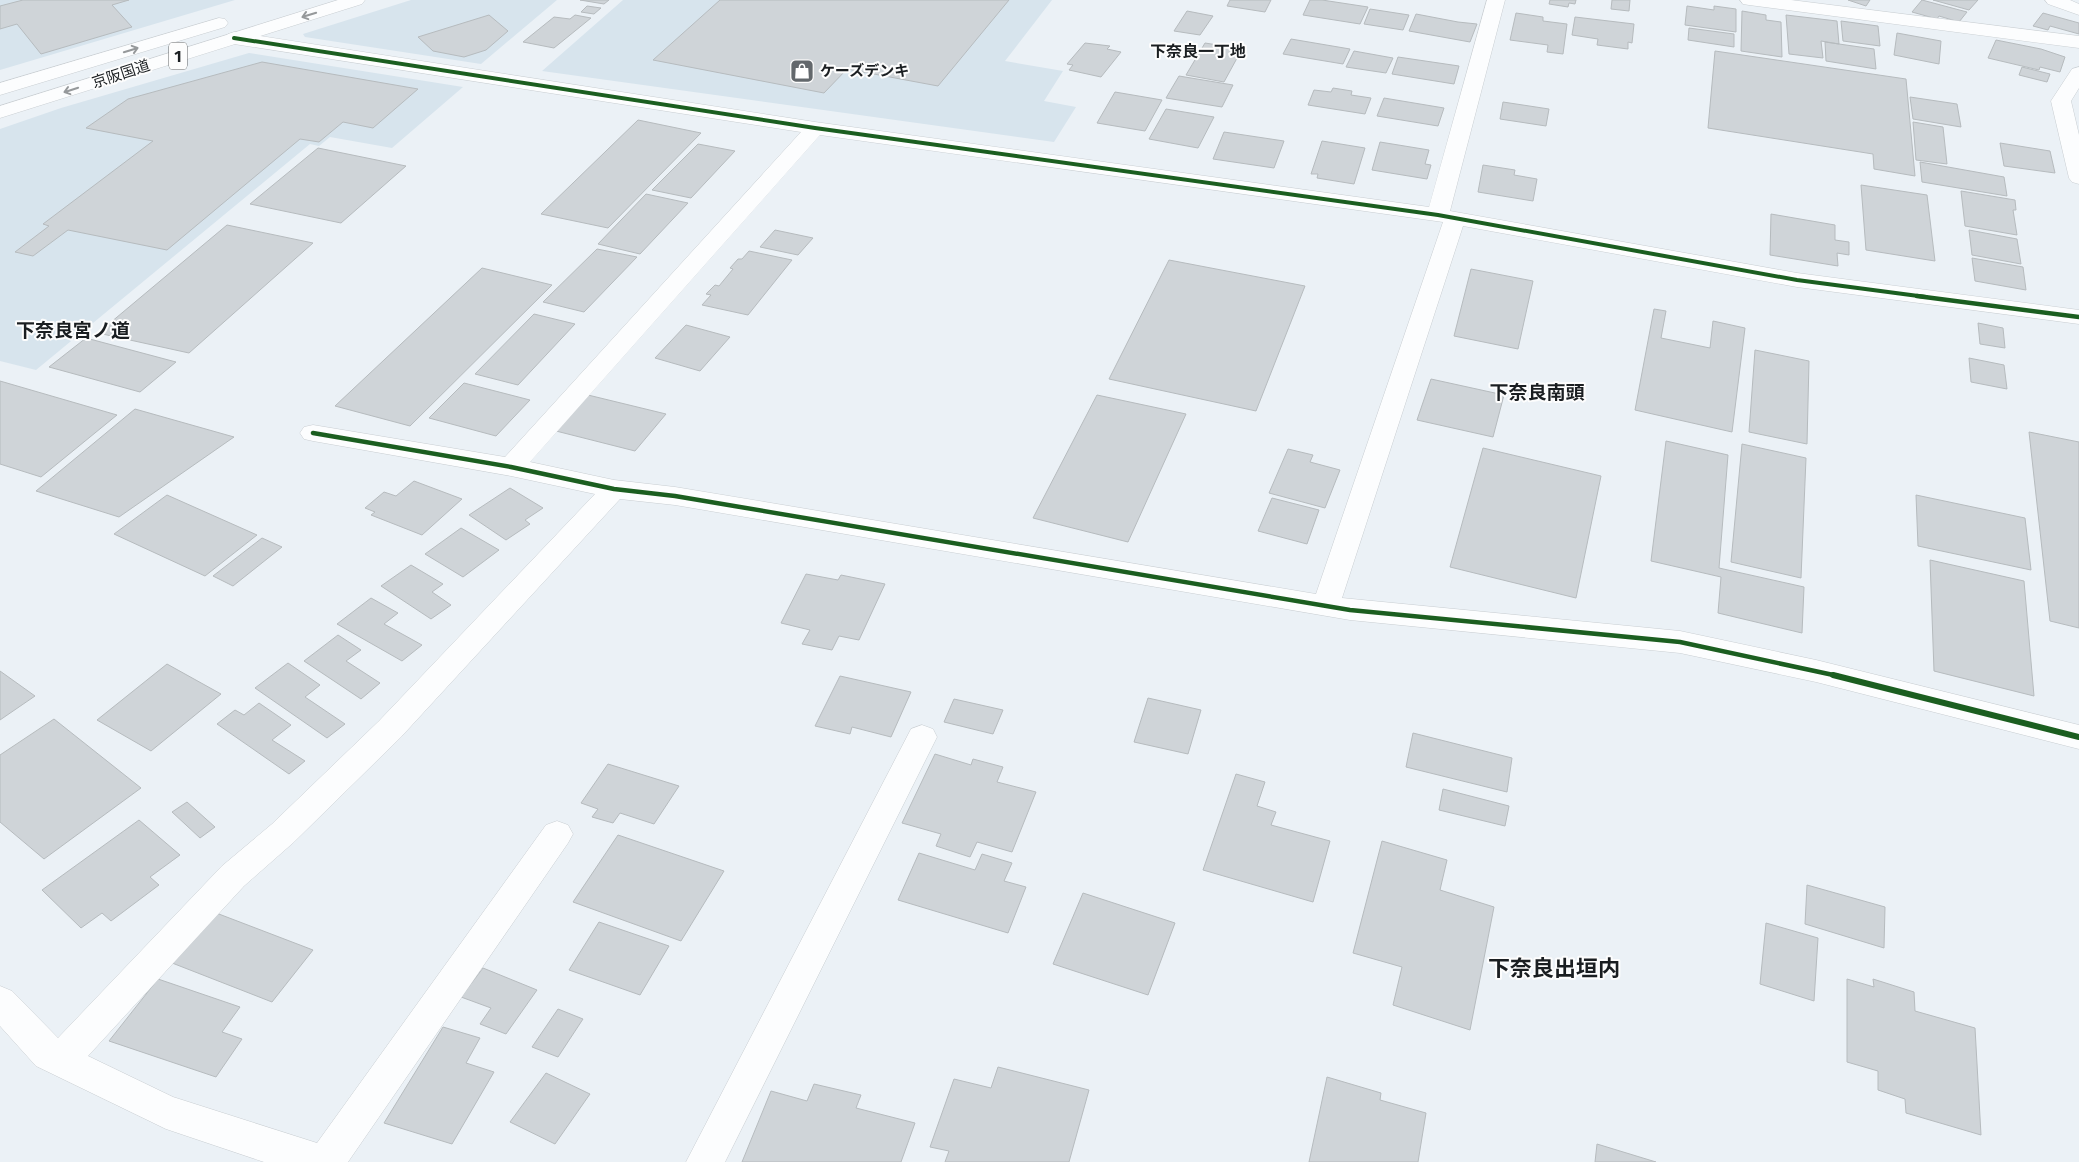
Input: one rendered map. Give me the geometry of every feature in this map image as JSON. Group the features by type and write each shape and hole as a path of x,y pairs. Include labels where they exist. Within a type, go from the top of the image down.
{"main road":[{"name":"京阪国道","path":"0,112 356,0"},
{"path":"1326,606 1447,216 1496,0"},
{"path":"1749,0 2079,42"},
{"path":"2054,0 2079,10"},
{"name":"京阪国道","path":"0,89 239,17"},
{"path":"234,38 815,128 1447,216 1797,280 2079,317"},
{"path":"2079,73 2060,100 2079,178"},
{"path":"511,467 815,128"},
{"path":"313,433 511,467 614,489 675,496 1326,606 1680,642 1816,671 2079,737"},
{"path":"61,1060 233,876 283,833 390,729 614,489"},
{"path":"705,1162 922,737"},
{"path":"326,1162 557,834"},
{"path":"0,1002 49,1054 166,1112 319,1162"}],"shaded area":[{"path":"0,0 235,0 0,70"},
{"path":"411,0 557,0 481,64 305,37 303,34"},
{"name":"ケーズデンキ","path":"623,0 1052,0 1005,61 1063,71 1044,101 1076,107 1054,142 542,71"},
{"path":"249,53 463,87 392,148 330,137 319,146 310,144 36,370 0,361 0,129 61,108"}],"building":[{"path":"23,0 129,0 112,5 132,27 41,54 17,24 0,29 0,6"},
{"path":"580,0 609,0 604,4"},
{"path":"720,0 1009,0 938,86 847,69 824,93 653,60"},
{"path":"1230,0 1271,0 1265,12 1227,6"},
{"path":"1310,0 1368,7 1360,24 1303,15"},
{"path":"1550,0 1576,0 1575,4 1569,3 1568,7 1549,4"},
{"path":"1612,0 1630,0 1629,11 1611,9"},
{"path":"1848,0 1870,0 1866,6"},
{"path":"1922,0 1967,12 1959,22 1939,16 1937,19 1912,12"},
{"path":"1933,0 1978,0 1969,10"},
{"path":"587,6 601,8 594,14 581,12"},
{"path":"1687,6 1714,10 1714,6 1736,9 1736,32 1685,25"},
{"path":"1370,9 1409,15 1403,30 1364,24"},
{"path":"1187,11 1213,16 1200,35 1174,31"},
{"path":"1742,11 1766,15 1766,20 1781,22 1782,57 1741,51"},
{"path":"1516,13 1543,17 1543,21 1567,24 1563,54 1547,52 1548,45 1510,40"},
{"path":"2043,13 2079,23 2079,34 2050,26 2048,30 2033,26"},
{"path":"1416,14 1477,24 1470,42 1409,31"},
{"path":"489,15 508,31 486,50 464,57 433,51 418,37"},
{"path":"575,15 591,18 554,48 523,42 554,17 570,19"},
{"path":"1786,15 1837,21 1839,44 1821,41 1823,58 1789,54"},
{"path":"1575,17 1634,24 1632,43 1628,42 1628,49 1597,45 1598,39 1572,35"},
{"path":"1841,21 1878,26 1880,46 1843,41"},
{"path":"1689,28 1734,34 1734,47 1688,40"},
{"path":"1897,33 1941,41 1939,64 1894,55"},
{"path":"1291,39 1350,49 1343,64 1283,54"},
{"path":"1996,40 2041,49 2065,57 2060,72 2040,67 2039,70 1988,58"},
{"path":"1825,42 1874,49 1876,69 1826,61"},
{"path":"1085,43 1110,46 1107,49 1121,52 1101,77 1069,70 1073,65 1067,64"},
{"path":"1205,43 1242,49 1224,82 1186,75"},
{"path":"1354,51 1393,58 1386,73 1346,67"},
{"path":"1715,51 1906,79 1915,176 1874,169 1873,154 1708,128"},
{"path":"1398,57 1459,66 1454,84 1392,74"},
{"path":"262,62 418,89 373,128 343,122 319,142 300,139 167,250 68,230 33,256 15,252 49,226 43,224 153,141 86,128 128,99"},
{"path":"2022,67 2050,74 2047,82 2019,75"},
{"path":"1179,76 1233,85 1222,107 1166,98"},
{"path":"1333,88 1352,91 1351,95 1371,98 1365,114 1308,105 1314,90 1331,92"},
{"path":"1115,92 1162,100 1145,131 1097,123"},
{"path":"1910,97 1957,104 1961,127 1913,119"},
{"path":"1384,98 1444,108 1438,126 1377,116"},
{"path":"1503,102 1549,109 1546,126 1500,119"},
{"path":"1166,109 1214,117 1198,148 1149,139"},
{"path":"638,120 701,133 608,228 541,214"},
{"path":"1913,122 1943,127 1947,164 1916,160"},
{"path":"1224,132 1284,141 1274,168 1213,159"},
{"path":"1322,141 1365,148 1354,184 1317,178 1318,174 1311,174"},
{"path":"1380,142 1429,150 1425,164 1431,165 1427,179 1372,170"},
{"path":"2000,143 2050,151 2055,173 2004,166"},
{"path":"698,144 735,151 691,198 652,190"},
{"path":"318,148 406,166 341,223 250,204"},
{"path":"1920,162 2004,177 2007,196 1922,182"},
{"path":"1483,165 1515,170 1514,175 1537,179 1533,201 1478,192"},
{"path":"1861,185 1927,195 1935,261 1866,250"},
{"path":"1961,191 2015,200 2016,210 2013,210 2017,235 1965,226"},
{"path":"646,194 688,203 640,254 598,244"},
{"path":"1771,214 1835,225 1835,240 1849,242 1849,255 1837,253 1838,266 1770,255"},
{"path":"227,225 313,243 189,353 98,333"},
{"path":"775,230 813,238 798,255 760,247"},
{"path":"1969,230 2017,239 2021,264 1972,255"},
{"path":"597,249 637,257 584,312 543,302"},
{"path":"749,251 792,260 748,315 702,305 711,295 706,294 715,285 719,286 733,269 730,268"},
{"path":"1972,258 2023,267 2026,290 1975,281"},
{"path":"1169,260 1305,286 1256,411 1109,379"},
{"path":"482,268 552,285 410,426 335,406"},
{"path":"1471,269 1533,281 1518,349 1454,336"},
{"path":"1654,309 1666,311 1661,338 1710,348 1713,321 1745,328 1732,432 1635,410"},
{"path":"534,314 575,324 518,385 475,374"},
{"path":"1978,323 2003,328 2005,348 1980,344"},
{"path":"686,325 730,337 700,371 655,358"},
{"path":"86,338 176,362 140,392 49,367"},
{"path":"1755,350 1809,361 1807,444 1749,432"},
{"path":"1969,358 2004,365 2007,389 1971,382"},
{"path":"1431,379 1504,395 1493,437 1417,420"},
{"path":"0,381 117,415 41,477 0,464"},
{"path":"464,383 530,400 496,436 429,418"},
{"path":"588,395 666,414 635,451 556,431"},
{"path":"1097,395 1186,414 1128,542 1033,518"},
{"path":"135,409 234,437 119,517 36,491"},
{"path":"2029,432 2079,442 2079,628 2050,621"},
{"path":"1666,441 1728,455 1719,568 1804,587 1802,633 1718,613 1721,577 1651,561"},
{"path":"1742,444 1806,458 1801,578 1731,562"},
{"path":"1483,448 1601,476 1576,598 1450,567"},
{"path":"1288,449 1313,455 1310,462 1340,470 1325,508 1269,493"},
{"path":"414,481 462,499 422,535 371,515 375,512 365,508 384,492 396,496"},
{"path":"510,488 543,508 525,520 530,524 506,540 469,515"},
{"path":"167,495 257,535 205,576 114,534"},
{"path":"1916,495 2025,518 2031,570 1918,546"},
{"path":"1272,498 1319,510 1307,544 1258,531"},
{"path":"461,528 499,550 463,577 425,554"},
{"path":"262,538 282,547 233,586 213,576"},
{"path":"1930,560 2024,581 2034,696 1934,671"},
{"path":"411,565 443,584 432,592 451,605 431,619 381,586"},
{"path":"806,574 838,580 841,575 885,584 859,640 839,636 832,650 802,644 810,630 781,623"},
{"path":"371,598 398,613 384,624 422,645 402,661 337,624"},
{"path":"338,635 361,650 346,661 380,683 361,699 304,661"},
{"path":"288,663 320,685 305,697 345,724 327,738 255,688"},
{"path":"167,664 221,694 151,751 97,720"},
{"path":"0,671 35,696 0,720"},
{"path":"840,676 911,692 891,737 852,727 850,734 815,726"},
{"path":"1148,698 1201,710 1188,754 1134,742"},
{"path":"954,699 1003,710 993,734 944,722"},
{"path":"259,703 291,725 272,740 305,761 289,774 217,724 235,710 244,715"},
{"path":"54,719 141,788 44,859 0,822 0,755"},
{"path":"1413,733 1512,758 1507,792 1406,767"},
{"path":"935,754 971,765 973,759 1003,767 997,782 1036,792 1012,852 977,842 970,857 936,846 941,834 902,823"},
{"path":"608,764 679,786 654,824 620,813 613,823 592,817 598,809 581,803"},
{"path":"1236,774 1265,782 1257,806 1276,812 1271,825 1330,841 1313,902 1203,870"},
{"path":"1443,789 1509,806 1505,826 1439,810"},
{"path":"187,802 215,827 200,838 172,812"},
{"path":"139,820 180,855 150,877 159,885 111,921 102,913 81,928 42,890"},
{"path":"618,835 724,871 681,941 573,902"},
{"path":"1382,841 1447,860 1440,890 1494,907 1470,1030 1393,1005 1402,967 1353,953"},
{"path":"919,853 975,870 982,854 1012,863 1004,881 1026,887 1008,933 898,900"},
{"path":"1807,885 1885,907 1884,948 1805,924"},
{"path":"1083,893 1175,923 1148,995 1053,964"},
{"path":"211,911 313,950 272,1002 167,961"},
{"path":"599,922 669,946 640,995 569,970"},
{"path":"1766,923 1818,938 1814,1001 1760,984"},
{"path":"483,968 537,990 506,1034 480,1024 491,1008 461,997"},
{"path":"158,979 240,1007 222,1032 242,1039 216,1077 109,1041"},
{"path":"1847,979 1874,987 1873,979 1914,992 1915,1011 1975,1028 1981,1135 1906,1113 1905,1099 1878,1090 1878,1071 1847,1062"},
{"path":"558,1009 583,1019 558,1057 532,1047"},
{"path":"443,1027 480,1038 466,1063 494,1072 452,1144 384,1123"},
{"path":"998,1067 1089,1090 1069,1162 945,1162 949,1151 930,1147 954,1079 991,1088"},
{"path":"546,1073 590,1094 555,1144 510,1122"},
{"path":"1327,1077 1381,1093 1380,1100 1426,1113 1418,1162 1309,1162"},
{"path":"814,1084 861,1095 856,1108 915,1123 901,1162 742,1162 771,1091 807,1101"},
{"path":"1597,1144 1656,1162 1595,1162"}],"cycle path":[{"path":"234,38 815,128 1438,215 1797,280 2079,317"},
{"path":"313,433 511,467 614,489 675,496 1350,610 1680,642 1816,671 2079,737"}],"place":[{"name":"ケーズデンキ","path":"802,71"}],"district":[{"name":"下奈良一丁地","path":"1198,51"},
{"name":"下奈良宮ノ道","path":"73,330"},
{"name":"下奈良南頭","path":"1537,392"},
{"name":"下奈良出垣内","path":"1554,968"}]}
